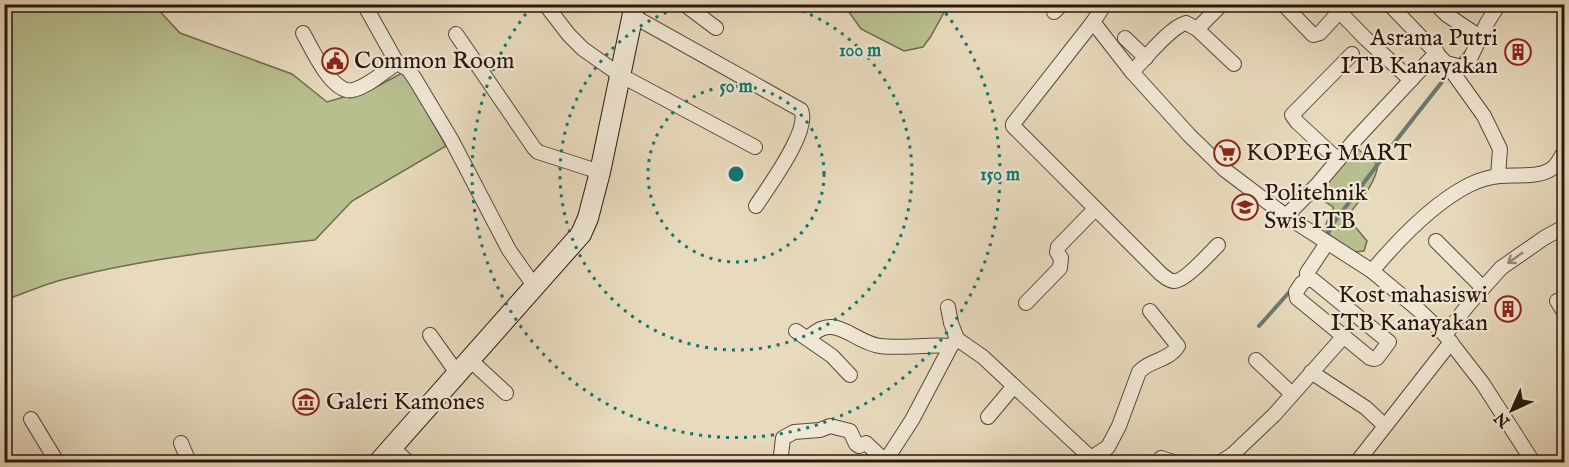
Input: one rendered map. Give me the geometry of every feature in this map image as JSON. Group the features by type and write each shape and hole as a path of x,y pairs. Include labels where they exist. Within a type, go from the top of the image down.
{"street":[{"path":"364,4 397,63 408,69 419,84 452,140 509,250 535,287"},
{"path":"546,4 577,44 620,75 755,147"},
{"path":"684,4 716,28"},
{"path":"1105,4 1094,22 1013,126 1161,274 1171,281 1186,276 1218,245"},
{"path":"1197,29 1222,4"},
{"path":"1389,4 1441,57 1484,116 1500,149 1498,176"},
{"path":"1436,4 1447,15 1480,37"},
{"path":"1441,57 1462,67 1466,66 1499,4"},
{"path":"1284,5 1313,35 1320,33 1336,8 1411,81"},
{"path":"379,462 581,234 588,218 600,172 634,10 801,110 804,114 794,147 756,206"},
{"path":"1094,22 1132,72 1208,154 1286,216 1372,271 1420,311 1448,339 1483,384 1533,462"},
{"path":"1132,72 1165,38 1181,24 1186,23 1197,29 1234,64"},
{"path":"303,33 322,67 334,83 343,90 350,91 363,86 397,63"},
{"path":"456,34 538,152 600,172"},
{"path":"1125,38 1146,58"},
{"path":"1338,160 1292,115 1352,54"},
{"path":"1286,216 1411,81 1441,57"},
{"path":"1372,271 1388,252 1429,213 1451,196 1471,184 1498,176 1546,172 1555,166 1564,152"},
{"path":"1026,303 1060,268 1060,258 1057,252 1059,247 1095,209"},
{"path":"1357,462 1483,288 1501,268 1564,227"},
{"path":"1436,241 1483,288"},
{"path":"1307,279 1307,273 1327,243"},
{"path":"1307,279 1313,280 1389,342 1374,359 1297,298 1296,292 1307,279"},
{"path":"784,462 781,455 783,438 794,432 820,430 830,426 850,431 856,444 860,446 866,443 882,458 892,460 954,342 948,307"},
{"path":"850,375 832,356 801,334 822,327 830,327 837,328 867,343 880,346 899,347 954,342 983,357 1092,460 1108,447 1119,426 1139,372 1144,366 1170,355 1178,346 1150,311"},
{"path":"430,335 463,366 506,393"},
{"path":"1221,462 1254,435 1344,336"},
{"path":"1256,360 1293,394"},
{"path":"1311,372 1366,408 1385,426"},
{"path":"988,417 1014,386"},
{"path":"31,419 57,462"},
{"path":"181,443 189,462"},
{"path":"392,447 408,462"}],"green space":[{"path":"4,5 154,5 180,33 292,74 327,102 374,88 404,72 446,146 352,201 315,240 127,265 58,281 5,300"},
{"path":"844,5 948,5 923,47 904,51 861,29"},
{"path":"1354,146 1378,165 1374,180 1347,217 1367,241 1364,251 1355,252 1328,234 1325,228 1333,213 1333,207 1321,199 1316,192"}],"waterway":[{"path":"1457,63 1468,50"},
{"path":"1326,238 1332,225 1449,73"},
{"path":"1259,326 1292,289"}],"place":[{"name":"Asrama Putri ITB Kanayakan","path":"1518,52"},
{"name":"Common Room","path":"335,61"},
{"name":"KOPEG MART","path":"1227,153"},
{"name":"Politehnik Swis ITB","path":"1245,207"},
{"name":"Kost mahasiswi ITB Kanayakan","path":"1508,309"},
{"name":"Galeri Kamones","path":"306,402"}]}
